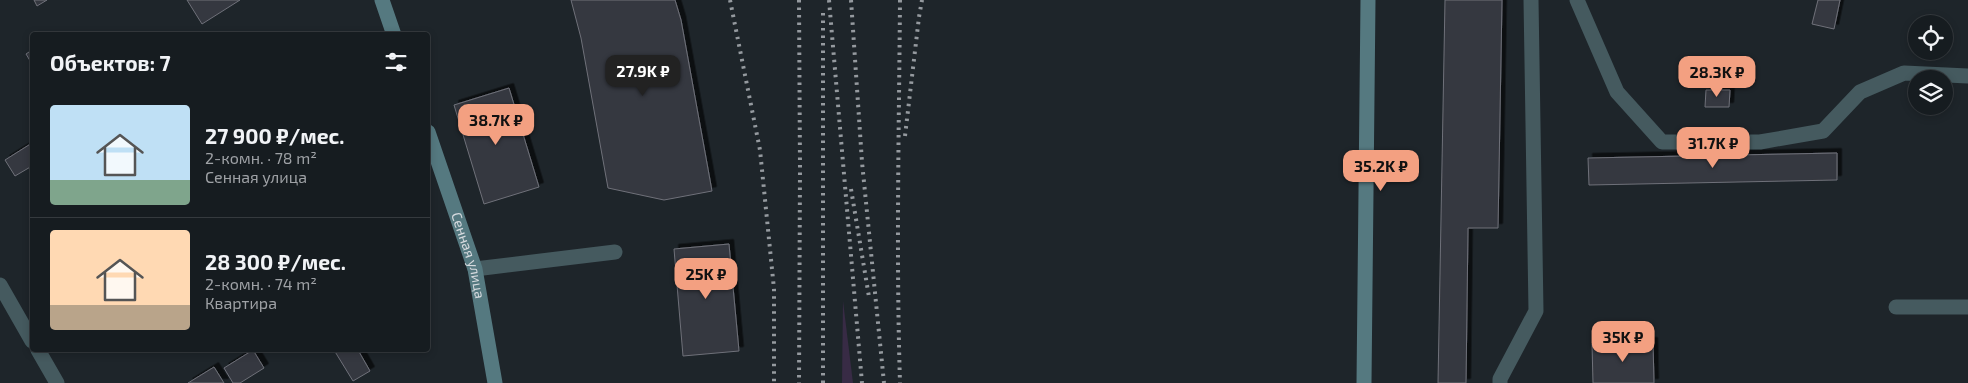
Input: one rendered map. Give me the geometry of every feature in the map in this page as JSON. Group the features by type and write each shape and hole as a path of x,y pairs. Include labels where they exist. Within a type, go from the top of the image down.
{"main road":[{"path":"382,0 393,32"},
{"path":"1364,383 1368,0"},
{"name":"Сенная улица","path":"430,138 475,269 495,383"}],"street":[{"path":"1500,383 1500,379 1536,310 1531,0"},
{"path":"1577,0 1617,92 1662,142 1760,142 1823,131 1860,92 1904,73 1968,76"},
{"path":"475,269 615,252"},
{"path":"0,285 30,338"},
{"path":"1896,307 1968,307"},
{"path":"39,352 57,383"}],"shaded area":[{"path":"843,301 853,383 842,383"}],"building":[{"path":"34,0 47,0 37,6"},
{"path":"187,0 240,0 202,24"},
{"path":"571,0 675,0 681,20 712,191 664,200 608,188 581,38"},
{"path":"1445,0 1502,0 1498,228 1468,228 1466,383 1438,383"},
{"path":"1818,0 1840,0 1834,29 1812,24"},
{"path":"30,51 30,61 26,54"},
{"path":"509,88 539,187 484,204 454,105"},
{"path":"1706,90 1730,90 1729,107 1705,107"},
{"path":"30,144 30,167 15,176 5,160"},
{"path":"1837,153 1837,180 1589,185 1588,158"},
{"path":"729,244 739,351 683,356 674,249"},
{"path":"1653,342 1654,383 1593,383 1592,344"},
{"path":"250,352 254,352 264,368 240,383 233,383 224,368"},
{"path":"335,352 359,352 370,371 353,381"},
{"path":"214,367 224,383 188,383"}],"railway":[{"path":"730,0 760,150 774,289 774,383"},
{"path":"799,0 799,383"},
{"path":"829,0 862,383"},
{"path":"851,0 862,162 884,383"},
{"path":"900,0 898,239 900,383"},
{"path":"905,136 922,0"},
{"path":"823,13 823,383"},
{"path":"851,189 869,297"}]}
